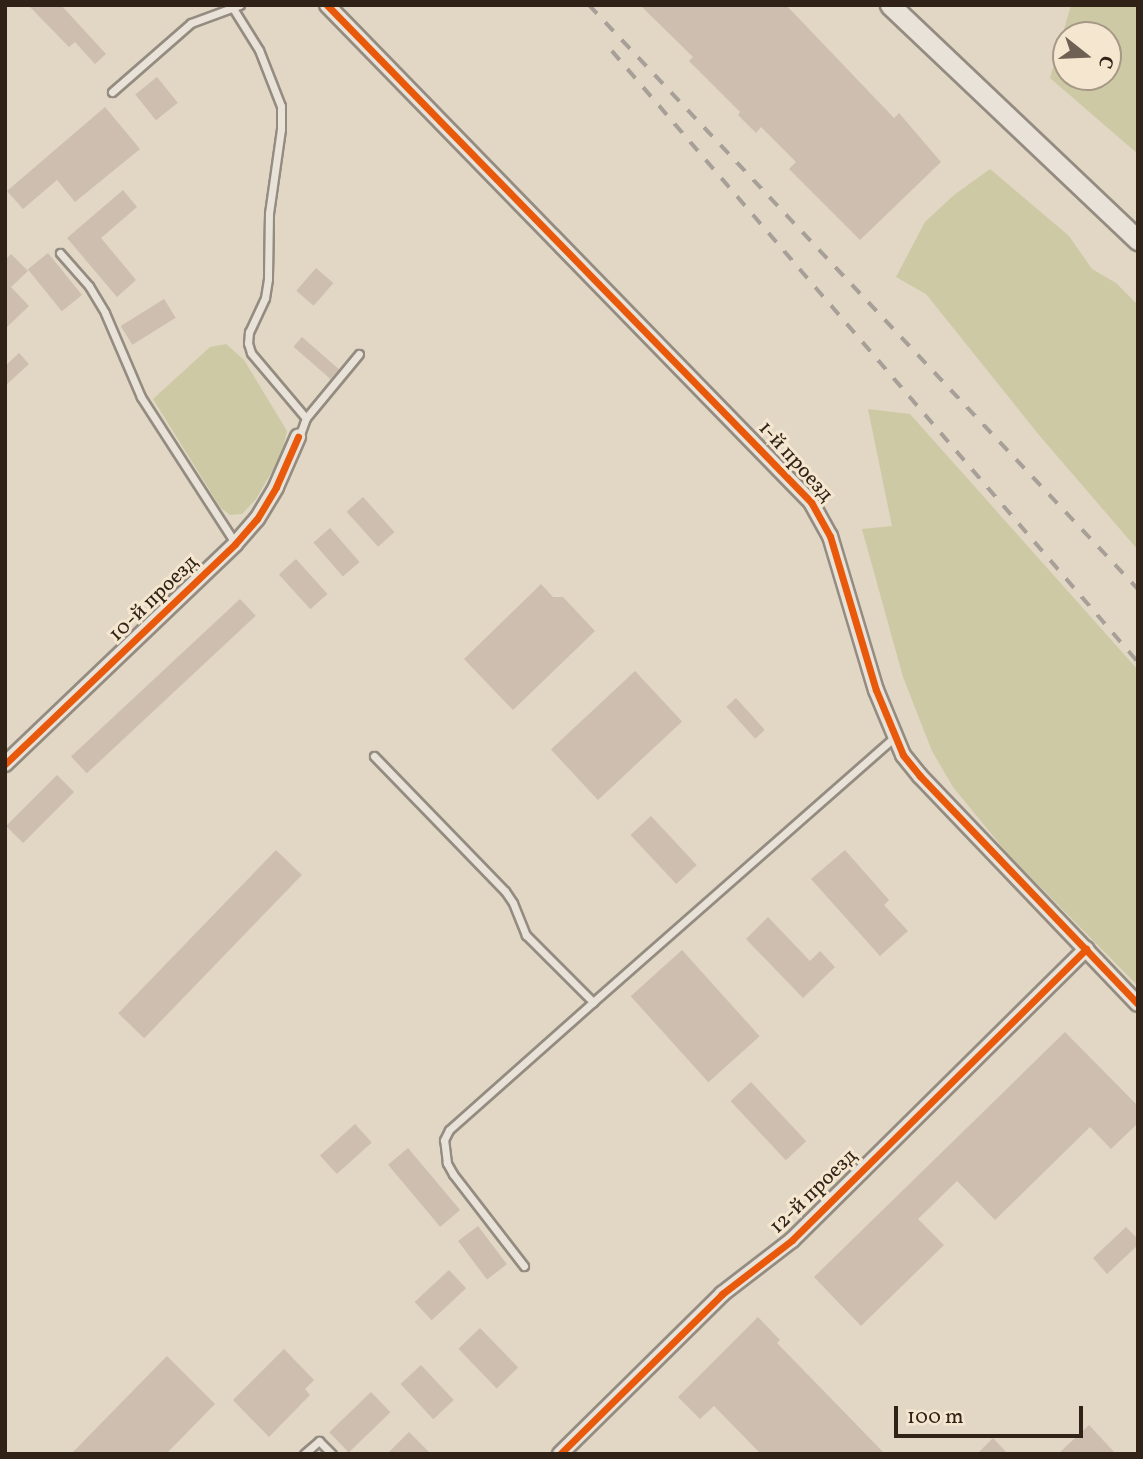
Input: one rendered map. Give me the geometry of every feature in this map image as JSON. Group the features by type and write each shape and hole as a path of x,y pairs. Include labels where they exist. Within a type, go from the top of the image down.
{"main road":[{"path":"890,5 1138,240"}],"street":[{"name":"1-й проезд","path":"327,5 811,502 830,536 876,690 894,738 920,776 1138,1004"},
{"name":"10-й проезд","path":"5,764 235,544 257,519 276,487 299,438"},
{"name":"12-й проезд","path":"560,1454 722,1294 792,1240 1086,949"}],"lane":[{"path":"112,92 191,23 234,6 259,50 281,106 281,129 269,213 268,279 265,298 248,343 251,353 306,418"},
{"path":"60,253 89,286 105,313 141,397 235,544"},
{"path":"299,438 306,418 359,354"},
{"path":"524,1266 453,1174 447,1163 444,1140 449,1130 894,738"},
{"path":"374,756 505,891 526,935 593,1002"},
{"path":"304,1454 319,1441 332,1454"}],"shaded area":[{"path":"1071,5 1138,5 1138,154 1065,91 1122,91 1122,21 1066,21"},
{"path":"990,169 1069,236 1092,269 1116,283 1138,305 1138,550 1039,435 926,294 896,277 925,222 954,195"},
{"path":"226,344 244,360 287,431 282,454 256,499 242,514 230,515 220,507 153,399 210,347"},
{"path":"868,409 910,414 1138,670 1138,986 1007,853 953,787 932,751 903,677 862,529 892,526"}],"building":[{"path":"28,5 61,5 106,54 95,64 75,42 69,47"},
{"path":"640,5 786,5 894,118 899,113 941,162 860,240 789,169 796,162 761,127 756,133 738,115 740,112 689,61 693,57"},
{"path":"157,77 178,103 156,120 135,95"},
{"path":"105,107 140,149 75,202 57,180 23,209 7,191"},
{"path":"123,190 137,207 101,238 136,280 117,297 67,238"},
{"path":"48,253 82,295 62,311 28,269"},
{"path":"11,254 28,271 11,287 29,306 5,329 5,260"},
{"path":"316,268 333,283 314,306 296,291"},
{"path":"164,299 176,318 132,345 121,326"},
{"path":"302,337 339,369 330,379 293,347"},
{"path":"19,353 29,364 5,386 5,366"},
{"path":"363,497 394,532 378,547 347,512"},
{"path":"330,528 360,562 343,576 313,542"},
{"path":"296,559 327,594 310,609 279,574"},
{"path":"541,584 553,597 563,597 595,631 513,710 464,659"},
{"path":"240,599 256,616 87,773 71,757"},
{"path":"635,671 682,721 598,800 551,749"},
{"path":"736,698 765,730 755,739 726,707"},
{"path":"57,775 74,792 23,843 6,826"},
{"path":"651,816 697,865 676,884 631,835"},
{"path":"276,850 302,875 144,1038 118,1013"},
{"path":"845,850 889,900 884,905 908,931 880,956 811,879"},
{"path":"768,917 810,961 820,951 835,967 803,998 746,939"},
{"path":"682,950 760,1036 708,1082 631,996"},
{"path":"1065,1032 1138,1106 1138,1123 1111,1149 1090,1127 995,1220 957,1181 918,1219 944,1245 861,1326 814,1277"},
{"path":"751,1082 806,1141 786,1160 731,1101"},
{"path":"355,1124 372,1143 337,1174 320,1155"},
{"path":"408,1148 460,1210 440,1227 388,1165"},
{"path":"478,1226 507,1264 487,1279 458,1241"},
{"path":"1126,1227 1138,1239 1138,1245 1107,1274 1093,1258"},
{"path":"449,1270 466,1288 432,1320 415,1302"},
{"path":"758,1317 780,1340 777,1343 885,1454 761,1454 714,1406 700,1419 678,1397"},
{"path":"480,1328 518,1368 497,1388 458,1349"},
{"path":"284,1349 314,1380 305,1389 310,1395 269,1437 233,1400"},
{"path":"167,1356 215,1404 166,1454 71,1454"},
{"path":"421,1365 454,1400 433,1419 401,1384"},
{"path":"371,1392 390,1412 349,1452 329,1432"},
{"path":"1089,1425 1116,1454 1058,1454"},
{"path":"409,1432 431,1454 387,1454"},
{"path":"993,1438 1008,1454 977,1454"}],"railway":[{"path":"589,5 1138,589"},
{"path":"612,51 1138,662"}],"cycle path":[{"path":"327,5 811,502 830,536 876,690 903,755 1138,1004"},
{"path":"5,764 235,544 257,519 276,487 298,437"},
{"path":"560,1454 722,1294 792,1240 1086,949"}]}
